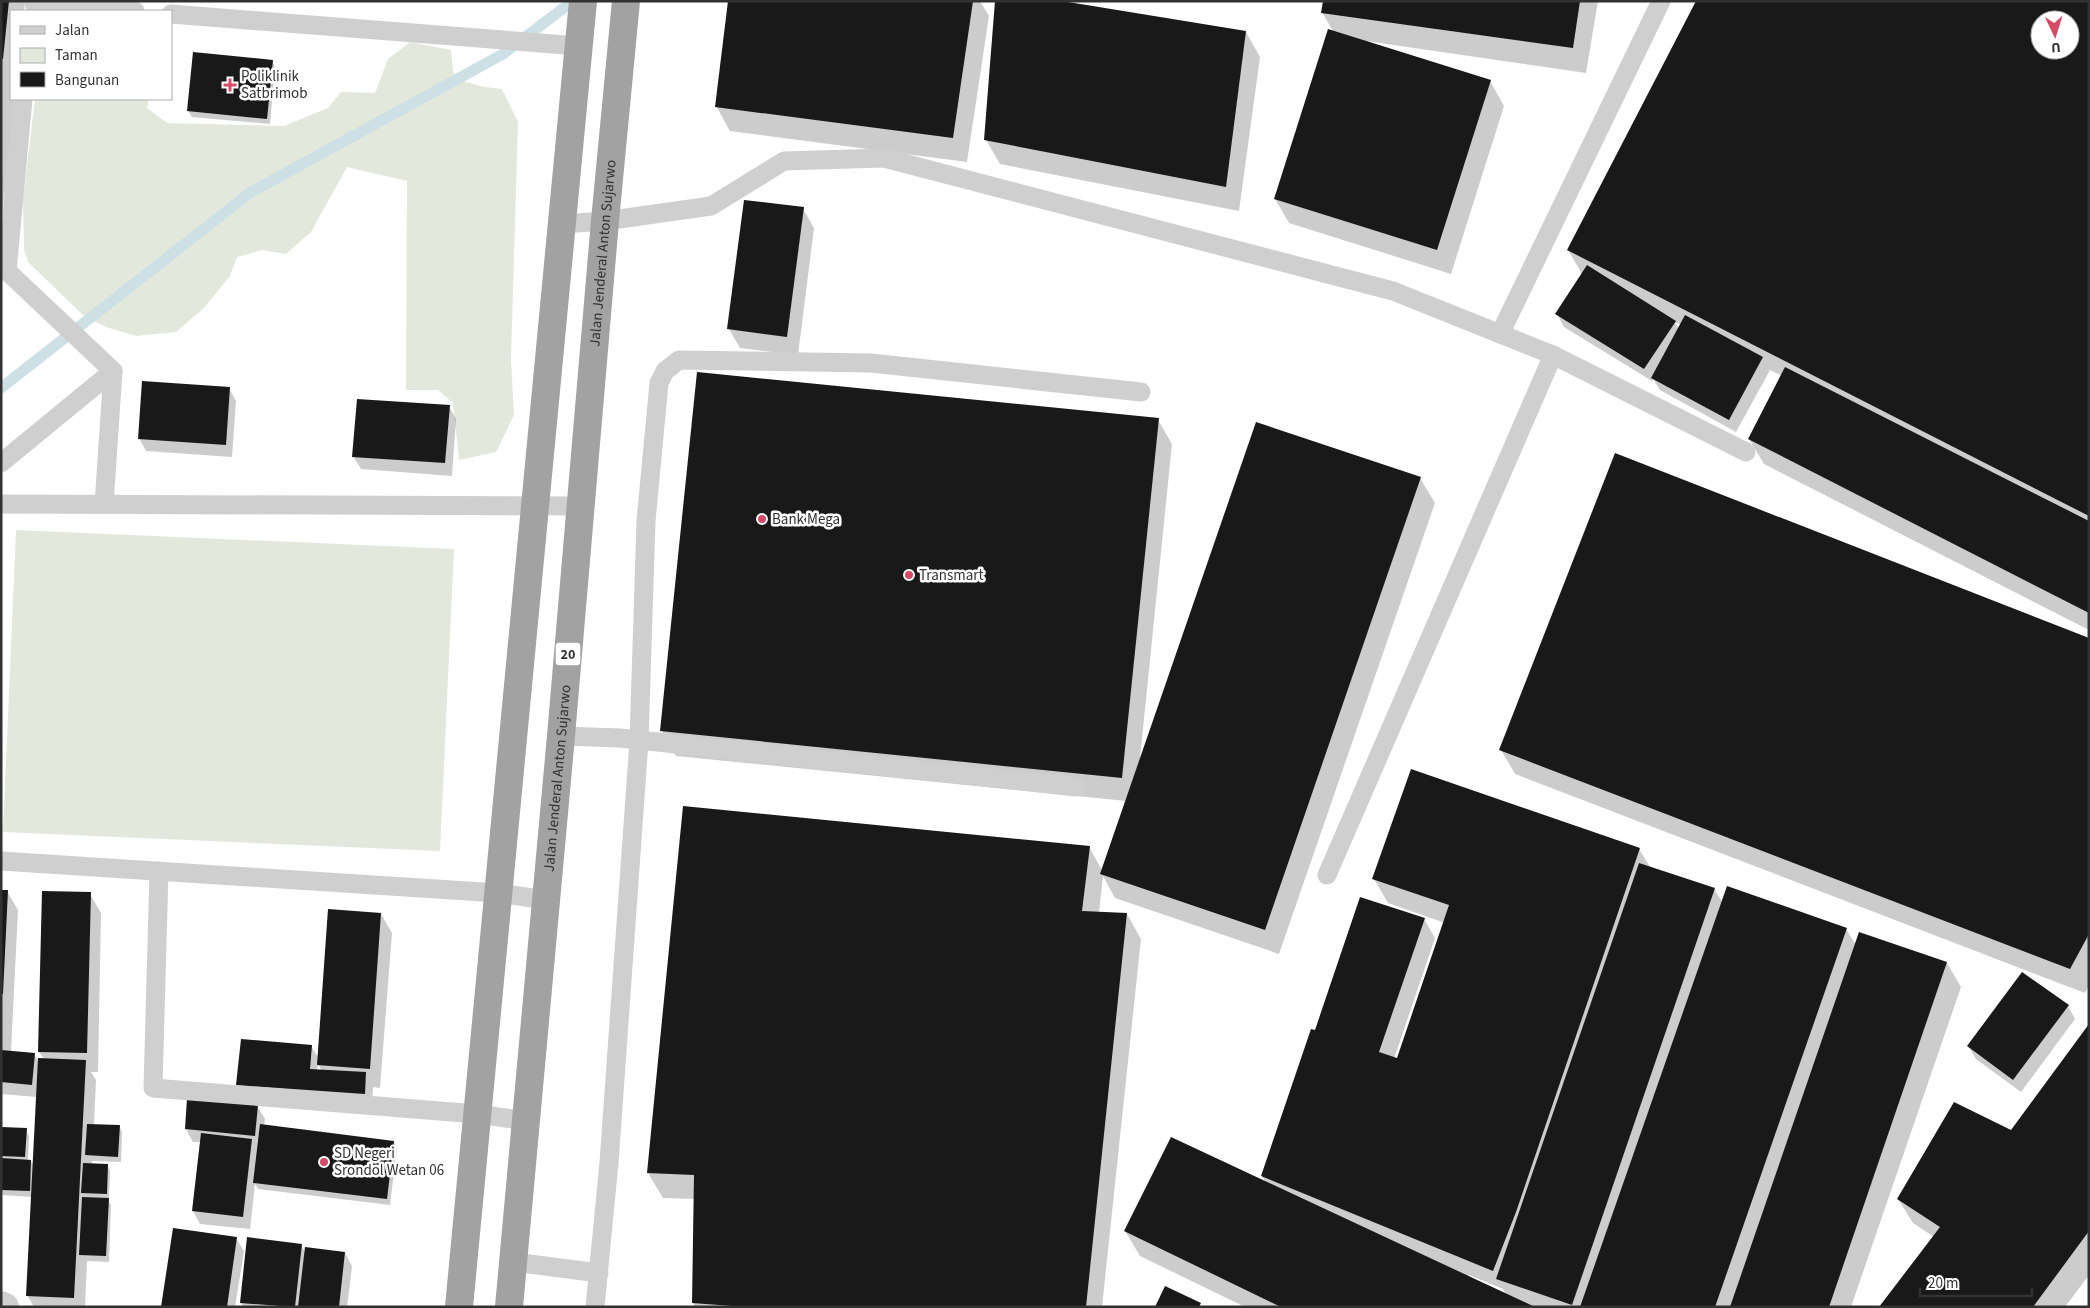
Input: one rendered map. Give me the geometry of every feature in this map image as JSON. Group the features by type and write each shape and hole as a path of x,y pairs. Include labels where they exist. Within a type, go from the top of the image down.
{"highway":[{"path":"459,1307 581,19 625,14"},
{"name":"Jalan Jenderal Anton Sujarwo","path":"509,1307 625,14"}],"street":[{"path":"1,1305 5,1307"}],"lane":[{"path":"1500,334 1661,1"},
{"path":"34,5 118,10"},
{"path":"172,14 479,37 530,43 581,19"},
{"path":"23,100 6,271 113,371"},
{"path":"562,224 605,221 710,206 784,162 884,158 1393,291 1553,355 1746,452"},
{"path":"1327,875 1553,355"},
{"path":"596,1307 639,742 646,521 659,383 666,371 679,360 871,363 1141,392"},
{"path":"1,463 113,371"},
{"path":"104,504 113,371"},
{"path":"1,504 581,506"},
{"path":"561,736 597,736 639,742 1076,787"},
{"path":"1,861 498,893 546,900"},
{"path":"159,872 153,1088 477,1114 526,1121"},
{"path":"514,1262 599,1273"}],"green space":[{"path":"410,42 451,50 454,79 485,87 502,89 518,122 511,359 514,415 496,452 459,460 453,403 438,390 406,390 407,181 347,167 311,232 286,254 262,250 237,257 230,276 204,308 176,332 136,336 106,327 84,316 28,262 24,249 23,198 35,100 149,100 147,108 167,123 284,126 328,108 341,92 375,93 388,59"},
{"path":"16,530 454,549 440,851 3,832"}],"building":[{"path":"1,1 9,1 3,59 1,59"},
{"path":"728,1 973,1 953,138 715,107"},
{"path":"995,1 1062,1 1246,31 1226,187 984,140"},
{"path":"1323,1 1580,1 1573,48 1321,13"},
{"path":"1696,1 2089,1 2089,516 1567,250"},
{"path":"1328,29 1491,80 1437,250 1274,199"},
{"name":"Poliklinik Satbrimob","path":"193,52 273,60 267,119 187,111"},
{"path":"744,200 804,207 787,337 727,329"},
{"path":"1587,265 1676,321 1644,369 1555,314"},
{"path":"1685,315 1763,357 1729,420 1651,378"},
{"path":"1785,367 2089,521 2089,613 1748,439"},
{"name":"Transmart","path":"697,372 1159,418 1122,778 660,731"},
{"path":"142,381 230,387 226,445 138,439"},
{"path":"357,399 450,405 445,463 352,457"},
{"path":"1256,422 1421,477 1265,930 1100,874"},
{"path":"1615,453 2089,638 2089,934 2070,969 1499,750"},
{"path":"1411,769 1640,848 1516,1212 1493,1271 1261,1176 1311,1029 1315,1030 1360,897 1425,918 1379,1052 1397,1058 1449,905 1372,879"},
{"path":"683,806 1090,846 1082,911 1127,913 1086,1307 746,1307 692,1303 694,1175 647,1173"},
{"path":"1639,863 1715,888 1572,1305 1496,1279"},
{"path":"1727,886 1847,928 1715,1307 1580,1307"},
{"path":"1,890 8,890 3,994 1,994"},
{"path":"42,891 91,892 87,1053 38,1052"},
{"path":"328,909 381,913 370,1069 317,1065"},
{"path":"1859,932 1947,962 1829,1307 1730,1307"},
{"path":"2022,972 2069,1005 2013,1080 1967,1046"},
{"path":"2089,1024 2089,1231 2033,1307 1879,1307 1940,1227 1897,1199 1954,1102 2011,1130"},
{"path":"241,1039 312,1045 310,1069 366,1072 365,1094 236,1085"},
{"path":"1,1050 35,1053 32,1085 1,1082"},
{"path":"38,1058 86,1060 74,1298 26,1296"},
{"path":"187,1098 258,1105 255,1136 185,1129"},
{"path":"87,1124 120,1125 118,1157 85,1155"},
{"name":"SD Negeri Srondol Wetan 06","path":"260,1124 394,1141 387,1199 253,1183"},
{"path":"1,1127 27,1128 25,1157 1,1156"},
{"path":"201,1133 252,1139 243,1217 192,1211"},
{"path":"1171,1137 1535,1307 1281,1307 1124,1231"},
{"path":"1,1158 31,1160 30,1191 1,1190"},
{"path":"83,1163 108,1164 107,1194 81,1193"},
{"path":"82,1197 109,1198 106,1256 79,1255"},
{"path":"173,1228 237,1237 227,1307 161,1307"},
{"path":"247,1237 302,1244 295,1307 240,1303"},
{"path":"305,1247 345,1252 339,1307 298,1307"},
{"path":"1165,1286 1201,1303 1199,1307 1155,1307"}],"waterway":[{"path":"1,388 251,192 503,54 573,1"}],"place":[{"name":"Poliklinik Satbrimob","path":"230,85"},
{"name":"Bank Mega","path":"762,519"},
{"name":"Transmart","path":"909,575"},
{"name":"SD Negeri Srondol Wetan 06","path":"324,1162"}]}
